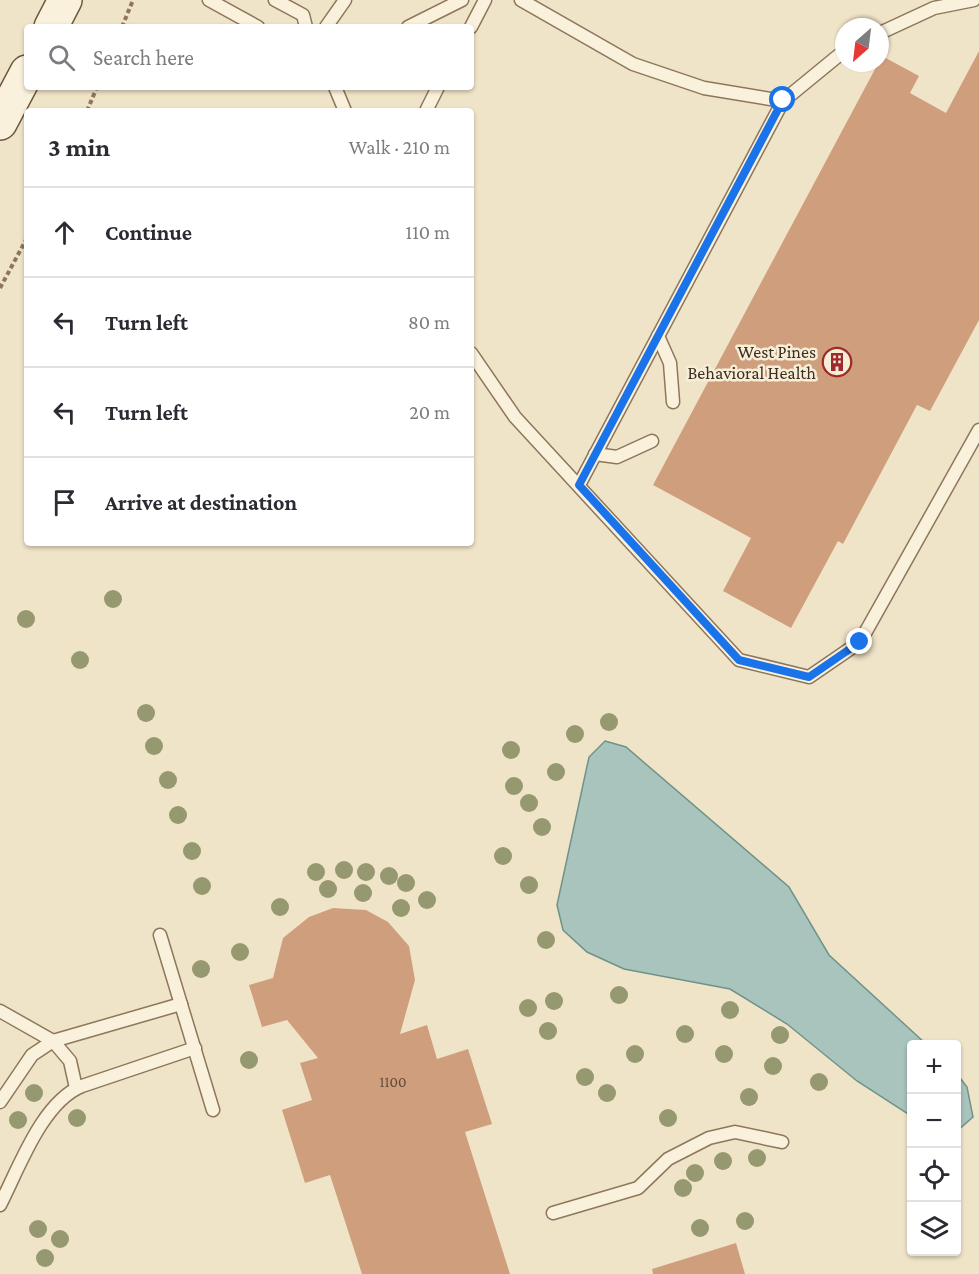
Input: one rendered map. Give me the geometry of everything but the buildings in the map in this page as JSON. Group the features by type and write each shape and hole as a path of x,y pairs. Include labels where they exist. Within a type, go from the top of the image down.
{"main road":[{"path":"53,24 65,0"},
{"path":"0,123 24,78"}],"lane":[{"path":"209,0 253,24"},
{"path":"275,0 303,15 305,24"},
{"path":"328,24 345,0"},
{"path":"414,24 462,0"},
{"path":"473,24 485,0"},
{"path":"521,0 633,64 704,88 783,100"},
{"path":"889,29 934,8 974,0"},
{"path":"579,485 783,100 835,58"},
{"path":"336,90 344,108"},
{"path":"428,108 436,90"},
{"path":"658,336 670,363 673,402"},
{"path":"474,357 515,417 739,660 809,677 860,642 979,430"},
{"path":"595,454 616,457 652,441"},
{"path":"160,935 213,1110"},
{"path":"0,1102 32,1055 52,1041 181,1004"},
{"path":"0,1011 52,1041 70,1060 76,1089"},
{"path":"0,1205 41,1125 53,1108 76,1089 195,1048"},
{"path":"553,1213 638,1188 668,1159 709,1138 735,1132 782,1142"}],"path":[{"path":"123,24 133,0"},
{"path":"88,108 96,90"},
{"path":"0,288 24,244"}],"water":[{"path":"605,741 626,747 789,887 829,955 922,1040 907,1040 907,1113 857,1081 787,1024 730,989 624,969 587,952 563,930 557,905 589,757"},
{"path":"961,1079 967,1087 973,1117 961,1128"}],"place":[{"name":"West Pines Behavioral Health","path":"837,362"}],"route":[{"path":"783,100 579,485 739,660 809,677 860,642"}]}
